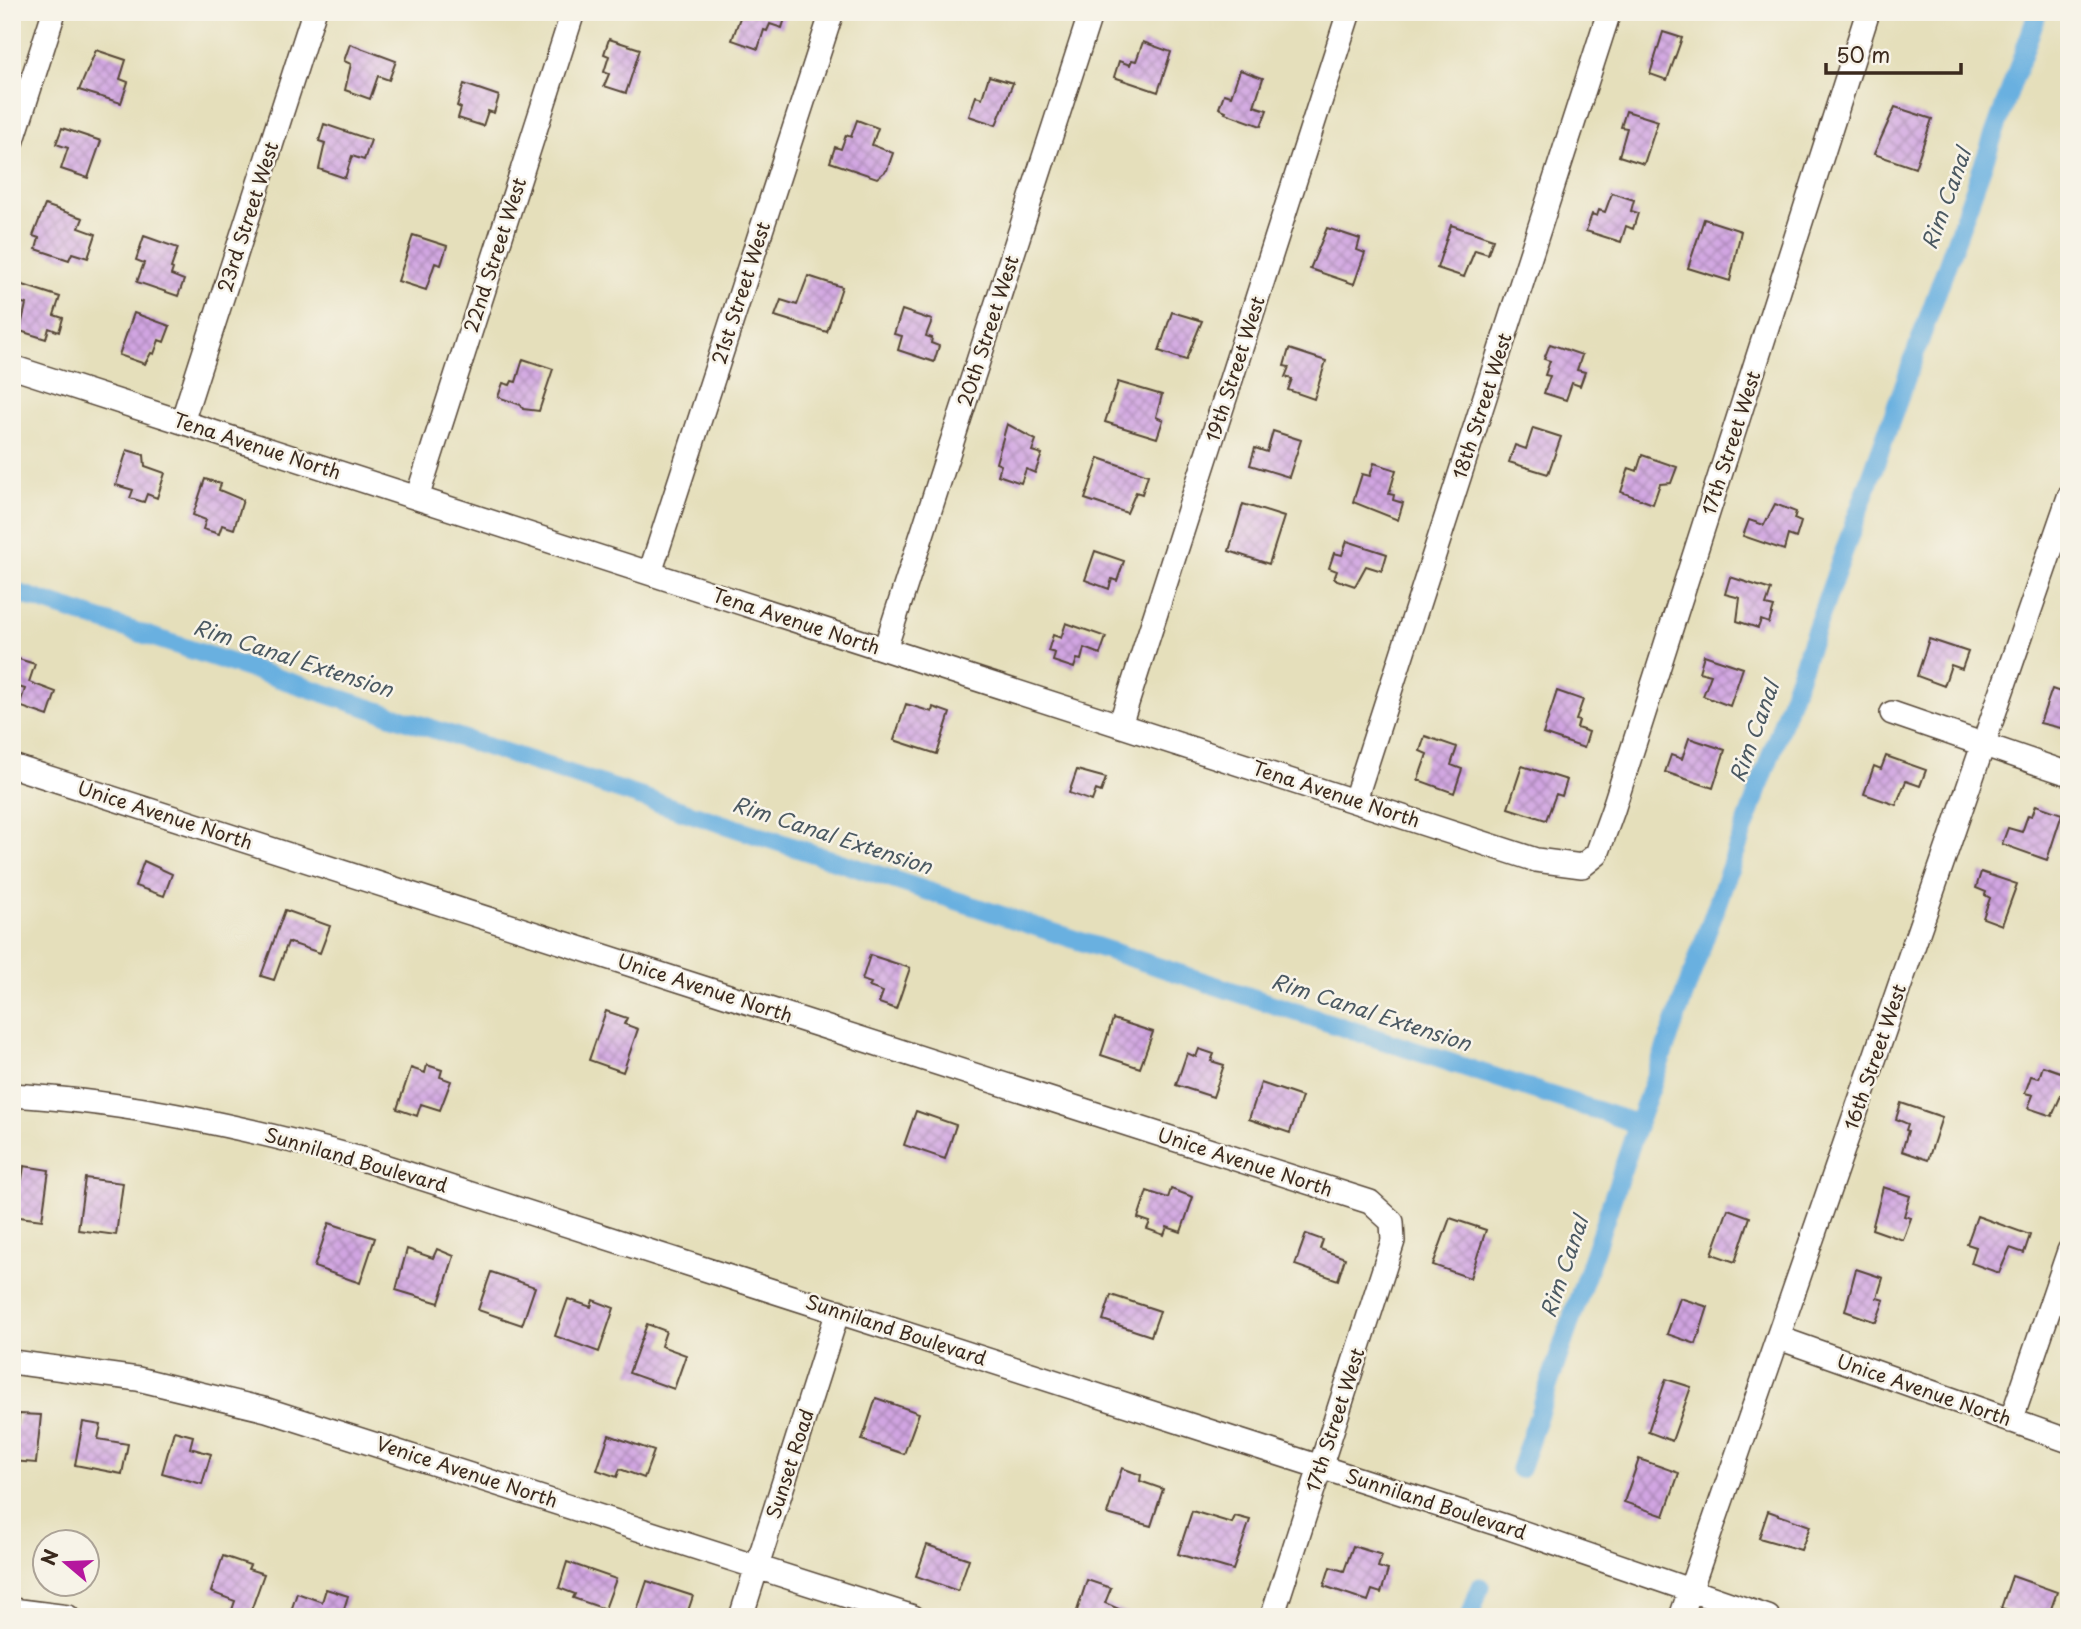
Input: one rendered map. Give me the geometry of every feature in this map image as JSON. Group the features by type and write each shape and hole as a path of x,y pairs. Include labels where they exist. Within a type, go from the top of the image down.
{"street":[{"path":"12,143 54,12"},
{"name":"23rd Street West","path":"182,422 314,12"},
{"name":"22nd Street West","path":"416,498 573,12"},
{"name":"21st Street West","path":"650,573 832,12"},
{"name":"20th Street West","path":"885,649 1091,12"},
{"name":"19th Street West","path":"1120,725 1349,12"},
{"name":"18th Street West","path":"1354,800 1609,12"},
{"name":"17th Street West","path":"1582,866 1597,854 1613,810 1868,12"},
{"name":"Tena Avenue North","path":"12,367 1536,860 1582,866"},
{"name":"16th Street West","path":"1681,1617 2069,497"},
{"path":"1892,713 2069,774"},
{"name":"Unice Avenue North","path":"12,766 1370,1202 1392,1222"},
{"name":"Sunniland Boulevard","path":"12,1095 121,1106 271,1135 362,1159 1320,1466 1768,1617"},
{"name":"17th Street West","path":"1272,1617 1393,1241 1392,1222"},
{"path":"2011,1421 2069,1251"},
{"name":"Sunset Road","path":"741,1617 838,1311"},
{"name":"Unice Avenue North","path":"1779,1338 2069,1441"},
{"name":"Venice Avenue North","path":"12,1362 138,1379 267,1410 913,1617"},
{"path":"12,1611 68,1617"}],"building":[{"path":"742,12 787,12 782,28 770,24 767,31 764,30 758,49 732,40"},
{"path":"1663,32 1682,38 1667,80 1650,74"},
{"path":"609,39 640,49 626,93 604,86 609,74 604,72 609,56 604,54"},
{"path":"1143,42 1171,52 1158,92 1114,77 1119,61 1130,65 1132,60 1136,61"},
{"path":"350,44 396,61 389,80 378,76 370,99 345,90 351,64 344,61"},
{"path":"96,50 126,60 120,79 128,82 121,103 79,90"},
{"path":"1240,70 1263,78 1254,106 1267,110 1261,126 1225,113 1226,111 1219,108 1224,94 1231,96"},
{"path":"989,76 1013,83 996,125 969,116 976,96 982,98"},
{"path":"464,84 499,96 494,113 488,111 483,126 458,118 461,108 457,106"},
{"path":"1895,107 1932,119 1915,168 1874,154"},
{"path":"1626,111 1658,121 1644,164 1619,156 1627,128 1621,127"},
{"path":"857,120 878,128 872,145 893,153 887,170 877,178 830,162 835,147 841,149 846,135 851,137"},
{"path":"324,124 371,140 364,160 352,156 345,178 319,169 325,143 319,141"},
{"path":"62,128 101,141 88,178 61,169 68,148 56,144"},
{"path":"1612,193 1634,200 1631,211 1638,213 1633,229 1626,226 1621,242 1586,231 1592,214 1597,216 1599,210 1605,212"},
{"path":"45,205 83,218 79,228 96,234 88,258 72,253 69,260 36,249 39,238 33,236"},
{"path":"1704,219 1741,231 1730,281 1688,268"},
{"path":"1451,225 1493,239 1488,254 1475,250 1464,277 1437,268"},
{"path":"1327,228 1360,239 1357,250 1365,253 1354,284 1310,269"},
{"path":"413,235 447,246 441,265 435,263 426,290 398,281"},
{"path":"144,236 178,248 171,275 184,280 178,296 137,282 144,263 136,260"},
{"path":"808,276 842,287 827,332 775,316 781,300 797,305"},
{"path":"17,283 60,297 54,315 63,318 59,332 49,328 46,339 20,331 26,304 12,300"},
{"path":"902,310 932,320 926,336 932,338 931,343 939,346 934,362 898,350 902,336 894,334"},
{"path":"1172,312 1202,321 1186,360 1159,351"},
{"path":"134,313 170,326 164,342 159,340 154,354 151,353 145,364 119,355"},
{"path":"1550,344 1582,355 1577,370 1585,372 1580,386 1572,383 1566,400 1544,393 1550,376 1545,375 1550,361 1544,359"},
{"path":"1289,349 1326,361 1314,399 1288,390 1292,379 1285,377 1289,367 1284,366"},
{"path":"523,359 553,369 539,411 523,409 521,405 498,397 503,383 510,385 512,381 516,382"},
{"path":"1118,382 1162,395 1156,417 1163,420 1157,438 1105,422"},
{"path":"1007,424 1036,440 1032,451 1042,454 1035,473 1026,469 1021,483 998,475 1001,465 996,463"},
{"path":"1533,428 1561,437 1548,474 1509,462 1515,445 1526,449"},
{"path":"1273,431 1301,440 1289,477 1250,465 1255,448 1267,452"},
{"path":"127,450 144,455 145,466 165,473 157,498 147,494 144,502 130,498 133,490 116,485"},
{"path":"1642,455 1677,467 1671,483 1660,484 1653,504 1621,492 1629,468 1637,471"},
{"path":"1099,458 1148,475 1142,494 1136,492 1127,513 1085,499"},
{"path":"1374,463 1396,470 1389,494 1394,495 1393,500 1403,503 1398,520 1353,502 1362,474 1370,476"},
{"path":"205,479 221,484 219,490 243,500 234,529 222,525 219,534 203,529 206,520 193,515"},
{"path":"1243,504 1284,517 1269,564 1229,551"},
{"path":"1775,504 1796,512 1794,519 1801,522 1796,538 1788,535 1784,550 1743,536 1749,520 1764,525"},
{"path":"1347,541 1387,554 1382,571 1366,566 1355,586 1334,579 1337,571 1329,568 1334,553 1342,555"},
{"path":"1095,551 1124,561 1117,581 1112,579 1109,589 1085,580"},
{"path":"1730,577 1771,590 1766,605 1774,607 1769,623 1761,620 1758,628 1737,621 1740,598 1725,594"},
{"path":"1066,623 1106,637 1100,654 1084,648 1081,660 1077,659 1074,668 1053,661 1055,653 1048,651 1053,635 1061,638"},
{"path":"1929,639 1968,652 1962,669 1951,665 1944,686 1917,676"},
{"path":"1704,655 1743,668 1730,706 1703,696 1711,675 1699,672"},
{"path":"12,657 35,664 29,682 56,692 48,716 19,706 25,689 12,685"},
{"path":"2052,689 2069,695 2069,730 2040,723"},
{"path":"1557,691 1583,700 1576,720 1579,721 1577,728 1589,732 1584,748 1543,734"},
{"path":"906,704 932,712 933,707 950,713 937,754 894,740"},
{"path":"1425,736 1457,747 1451,765 1462,769 1454,793 1418,780 1427,754 1420,751"},
{"path":"1689,738 1725,750 1713,788 1665,772 1671,755 1682,759"},
{"path":"1886,756 1926,770 1920,786 1906,781 1896,805 1864,794 1874,766 1881,769"},
{"path":"1522,766 1567,780 1562,796 1556,794 1546,820 1508,808"},
{"path":"1077,770 1106,778 1101,792 1096,790 1092,801 1069,793"},
{"path":"2036,805 2062,814 2047,860 2002,844 2008,828 2022,832 2028,815 2032,816"},
{"path":"144,861 172,874 164,896 135,886"},
{"path":"1981,872 2017,884 2002,925 1983,918 1990,898 1985,895 1986,892 1976,888"},
{"path":"285,910 330,926 320,953 288,942 274,980 261,976"},
{"path":"870,955 910,968 896,1009 879,1003 883,992 869,987 871,983 862,980"},
{"path":"606,1011 627,1018 624,1024 638,1029 623,1072 589,1060"},
{"path":"1113,1019 1153,1032 1140,1068 1101,1055"},
{"path":"1199,1049 1214,1054 1211,1061 1224,1065 1213,1097 1176,1085 1187,1053 1196,1057"},
{"path":"427,1065 442,1070 440,1077 451,1081 440,1110 421,1104 417,1116 397,1109 411,1068 425,1073"},
{"path":"2043,1066 2069,1075 2069,1093 2063,1091 2052,1116 2028,1108 2033,1095 2025,1093 2031,1076 2039,1078"},
{"path":"1261,1083 1302,1097 1290,1133 1249,1119"},
{"path":"1901,1103 1942,1117 1928,1160 1902,1151 1908,1124 1896,1119"},
{"path":"916,1111 956,1125 945,1159 904,1145"},
{"path":"24,1166 49,1170 42,1220 12,1216 12,1177 22,1179"},
{"path":"85,1178 123,1183 116,1235 78,1230"},
{"path":"1883,1187 1910,1196 1904,1216 1911,1218 1903,1240 1872,1229"},
{"path":"1171,1189 1193,1197 1181,1232 1167,1227 1164,1235 1147,1229 1150,1222 1138,1218 1147,1191 1168,1198"},
{"path":"1728,1209 1750,1217 1735,1262 1712,1254"},
{"path":"1977,1216 2030,1235 2024,1253 2010,1248 1999,1273 1971,1263 1976,1247 1967,1244"},
{"path":"1450,1218 1486,1230 1470,1278 1433,1265"},
{"path":"329,1223 375,1238 360,1283 314,1267"},
{"path":"1306,1234 1323,1240 1320,1249 1345,1258 1338,1280 1295,1265"},
{"path":"407,1249 433,1258 437,1249 454,1256 439,1303 396,1290"},
{"path":"1856,1269 1883,1278 1877,1298 1884,1300 1876,1322 1845,1311"},
{"path":"491,1272 535,1287 522,1325 478,1310"},
{"path":"1111,1295 1160,1311 1151,1336 1103,1320"},
{"path":"1680,1298 1708,1307 1696,1344 1667,1334"},
{"path":"568,1299 591,1307 593,1300 614,1308 599,1352 555,1336"},
{"path":"647,1324 666,1331 661,1346 686,1355 674,1389 629,1373"},
{"path":"1666,1379 1691,1387 1672,1441 1648,1432"},
{"path":"876,1398 919,1413 904,1454 862,1440"},
{"path":"19,1414 41,1415 36,1463 12,1461 12,1425 18,1426"},
{"path":"83,1422 101,1425 98,1439 128,1444 122,1474 75,1465"},
{"path":"174,1431 193,1436 190,1448 211,1454 202,1484 162,1473"},
{"path":"609,1435 654,1451 644,1478 620,1469 617,1477 597,1470"},
{"path":"1639,1459 1679,1473 1664,1516 1624,1502"},
{"path":"1122,1468 1141,1475 1140,1481 1163,1489 1151,1526 1107,1514"},
{"path":"1192,1511 1232,1523 1235,1516 1250,1520 1233,1570 1178,1554"},
{"path":"1768,1511 1810,1526 1801,1550 1759,1538"},
{"path":"927,1545 969,1559 958,1591 916,1576"},
{"path":"1353,1546 1382,1555 1378,1567 1388,1570 1381,1593 1372,1590 1368,1601 1324,1586 1330,1567 1344,1571"},
{"path":"223,1556 250,1565 248,1569 264,1574 249,1616 232,1610 235,1601 211,1592"},
{"path":"567,1562 616,1579 605,1609 573,1598 575,1594 559,1588"},
{"path":"2012,1576 2057,1592 2048,1617 2012,1617 2014,1612 2001,1608"},
{"path":"1087,1580 1111,1588 1105,1603 1137,1617 1075,1617"},
{"path":"647,1581 693,1596 686,1617 635,1617"},
{"path":"326,1589 348,1596 344,1609 359,1617 289,1617 297,1593 322,1602"}],"waterway":[{"name":"Rim Canal","path":"1520,1469 1638,1124 2038,12"},
{"name":"Rim Canal Extension","path":"12,591 1638,1124"},
{"name":"Rim Canal","path":"1470,1617 1480,1587"}]}
